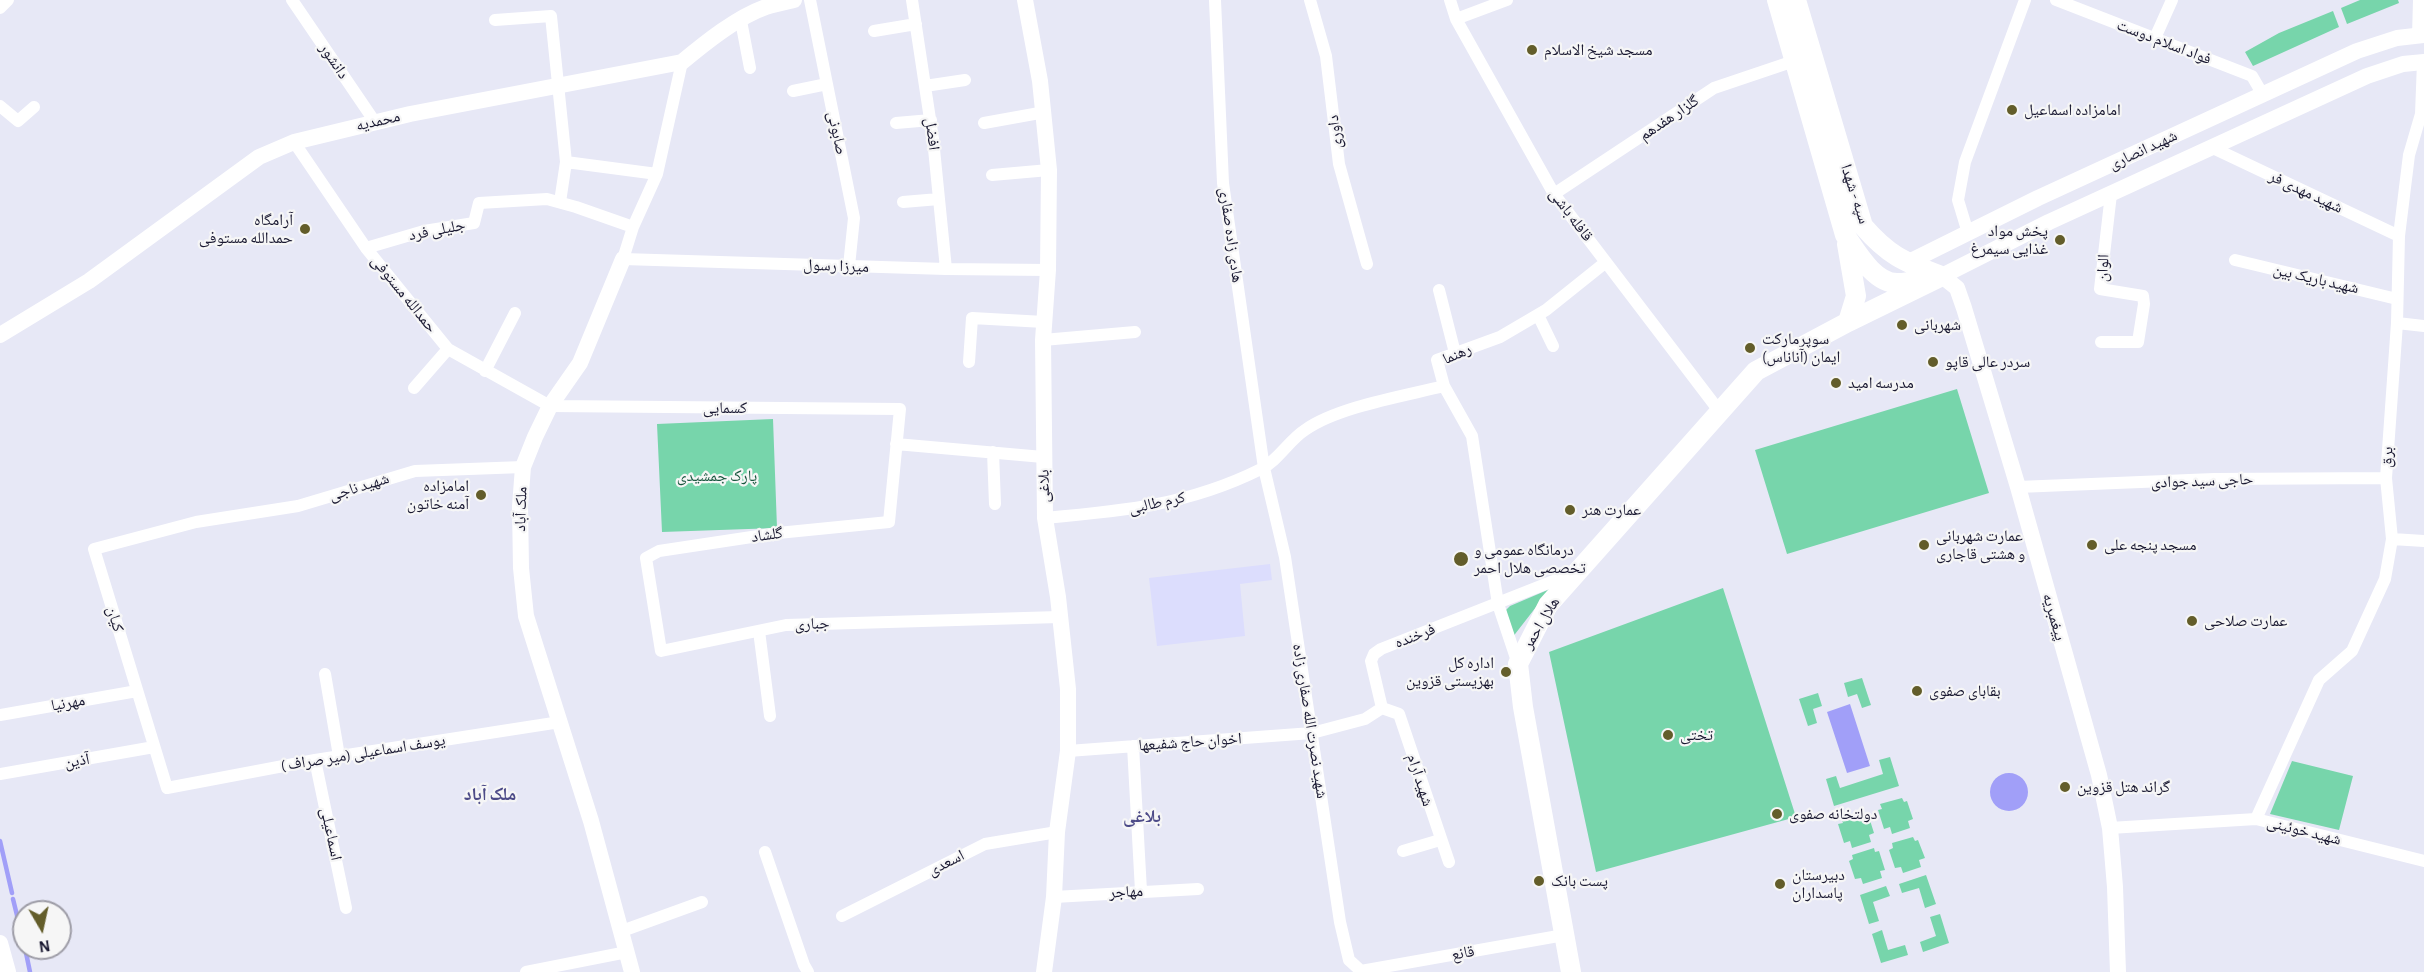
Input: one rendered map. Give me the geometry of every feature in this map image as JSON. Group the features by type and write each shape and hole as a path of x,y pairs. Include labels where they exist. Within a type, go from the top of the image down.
{"main road":[{"name":"سپه - شهدا","path":"1777,0 1845,235 1892,292"},
{"name":"سپه - شهدا","path":"1797,0 1863,226 1881,247 1907,264 1942,276"},
{"path":"1845,235 1856,286 1856,296 1848,321"},
{"path":"1892,292 1907,264"},
{"path":"1892,292 1942,276"},
{"name":"هلال احمر","path":"1571,972 1523,707 1518,664 1548,605 1756,370 1848,321 1892,292"}],"street":[{"path":"0,8 8,0"},
{"name":"دانشور","path":"292,0 375,122"},
{"name":"محمدیه","path":"0,336 89,281 259,157 294,142 375,122 682,62 702,45 764,4 794,0"},
{"name":"صابونی","path":"810,0 854,218 849,266"},
{"name":"افضل","path":"912,0 931,120 946,269"},
{"name":"بلاغی","path":"1025,0 1045,112 1049,170 1048,270 1043,340 1044,518 1058,597 1068,689 1068,751 1057,832 1054,897 1044,972"},
{"name":"هادی زاده صفاری","path":"1215,0 1223,183 1264,468"},
{"name":"داوری","path":"1310,0 1326,56 1339,164 1367,264"},
{"name":"قافله باشی","path":"1450,0 1456,19 1554,194 1720,411"},
{"path":"1456,19 1507,0"},
{"path":"1968,233 1958,200 1965,162 2025,0"},
{"name":"فواد اسلام دوست","path":"2056,0 2252,76 2263,95"},
{"path":"2155,38 2172,0"},
{"path":"2419,0 2421,36"},
{"path":"495,20 551,16 567,162 560,202"},
{"path":"741,21 750,68"},
{"path":"873,31 916,24"},
{"name":"شهید انصاری","path":"1907,264 2038,198 2357,51 2397,38 2421,36"},
{"name":"گلزار هفدهم","path":"1554,194 1714,88 1794,61"},
{"name":"ملک آباد","path":"632,972 591,821 526,616 521,568 520,506 523,467 550,406 580,363 623,259 633,227 657,174 682,62"},
{"name":"شهید انصاری","path":"1942,276 2049,222 2367,76 2403,64 2424,62"},
{"name":"برق","path":"2256,819 2319,680 2352,651 2385,579 2392,539 2386,478 2397,323 2399,236 2409,155 2423,115 2424,62"},
{"path":"925,86 965,80"},
{"path":"793,91 827,84"},
{"path":"0,106 18,121 34,107"},
{"path":"984,123 1045,112"},
{"path":"897,123 931,120"},
{"name":"حمدالله مستوفی","path":"294,142 366,248 448,349 550,406"},
{"name":"شهید مهدی فر","path":"2213,148 2399,236"},
{"path":"567,162 657,174"},
{"path":"992,176 1049,170"},
{"name":"الوان","path":"2101,342 2138,342 2144,304 2143,296 2100,289 2111,194"},
{"path":"2038,198 2049,222"},
{"name":"جلیلی فرد","path":"366,248 423,231 474,223 479,203 547,199 633,227"},
{"path":"903,202 939,199"},
{"name":"میرزا رسول","path":"623,259 1048,270"},
{"name":"شهید باریک بین","path":"2235,260 2397,298"},
{"name":"رهنما","path":"1264,468 1305,430 1333,415 1444,386 1437,360 1500,337 1538,315 1606,262"},
{"name":"پیغمبریه","path":"1942,276 1957,288 2018,487 2099,775 2110,828 2118,972"},
{"path":"1439,290 1455,353"},
{"path":"485,371 515,313"},
{"path":"1538,315 1553,346"},
{"path":"969,362 972,318 1044,322"},
{"path":"2397,323 2424,326"},
{"path":"1043,340 1135,332"},
{"path":"414,388 448,349"},
{"path":"1444,386 1472,436 1498,604 1518,664"},
{"name":"کسمایی","path":"550,406 900,409 896,444"},
{"path":"896,444 1043,457"},
{"name":"گلشاد","path":"646,558 659,551 778,533 889,522 896,444"},
{"path":"993,452 995,504"},
{"name":"شهید ناجی","path":"196,522 298,506 415,471 523,467"},
{"name":"کرم طالبی","path":"1044,518 1117,511 1176,501 1217,488 1264,468"},
{"name":"شهید نصرت الله صفاری زاده","path":"1264,468 1285,557 1340,922 1349,960 1361,971"},
{"name":"حاجی سید جوادی","path":"2018,487 2214,479 2386,478"},
{"name":"کیان","path":"167,789 94,549 196,522"},
{"path":"2392,539 2424,542"},
{"name":"جباری","path":"646,558 661,651 786,625 1059,617"},
{"name":"فرخنده","path":"1382,708 1371,661 1374,654 1381,649 1578,571"},
{"path":"759,631 770,716"},
{"path":"325,674 339,756"},
{"name":"مهرنیا","path":"0,715 137,691"},
{"path":"1312,733 1365,719 1382,708"},
{"name":"شهید آرام","path":"1382,708 1399,714 1449,862"},
{"name":"یوسف اسماعیلی (میر صراف )","path":"167,789 315,760 560,722"},
{"name":"اخوان حاج شفیعها","path":"1068,751 1312,733"},
{"path":"1133,746 1141,891"},
{"name":"آذین","path":"0,774 154,747"},
{"name":"اسماعیلی","path":"315,760 346,908"},
{"name":"شهید خوئینی","path":"2110,828 2256,819 2424,861"},
{"name":"اسعدی","path":"842,916 985,844 1057,832"},
{"path":"1403,851 1440,840"},
{"path":"765,852 808,972"},
{"name":"مهاجر","path":"1054,897 1198,889"},
{"path":"622,931 702,902"},
{"name":"قانع","path":"1361,971 1564,935"},
{"path":"0,943 8,972"},
{"path":"526,972 627,952"}],"shaded area":[{"path":"1270,564 1272,580 1240,584 1245,636 1157,646 1149,578"},
{"path":"1850,704 1870,766 1847,773 1827,712"},
{"path":"2009,773 2023,778 2028,792 2023,806 2009,811 1995,806 1990,792 1995,778"}],"green space":[{"path":"2360,0 2398,0 2399,3 2347,24 2341,8"},
{"path":"2333,11 2339,27 2253,66 2245,52 2279,33"},
{"path":"1957,389 1989,493 1787,554 1755,450"},
{"name":"پارک جمشیدی","path":"773,419 777,528 662,532 657,424"},
{"name":"تختی","path":"1723,588 1796,817 1596,872 1549,652"},
{"path":"1550,589 1512,638 1506,610 1510,606"},
{"path":"1862,678 1871,705 1862,708 1857,694 1848,697 1844,683"},
{"path":"1818,693 1822,706 1813,709 1817,723 1808,726 1799,699"},
{"path":"1890,757 1899,786 1834,806 1826,779 1836,776 1840,788 1883,774 1879,760"},
{"path":"2292,761 2353,776 2339,830 2270,814"},
{"path":"1902,798 1904,802 1907,801 1913,819 1908,821 1910,828 1892,834 1890,827 1884,829 1878,810 1882,809 1880,804"},
{"path":"1863,811 1865,816 1868,814 1874,833 1869,835 1871,842 1852,848 1850,841 1844,843 1838,824 1843,823 1841,818"},
{"path":"1913,837 1915,841 1918,840 1925,858 1919,860 1921,867 1903,873 1901,867 1895,868 1889,850 1893,848 1892,843"},
{"path":"1874,848 1875,852 1879,851 1885,870 1880,871 1882,878 1863,884 1861,878 1855,879 1849,861 1853,859 1852,855"},
{"path":"1926,875 1936,904 1925,908 1919,888 1902,893 1899,884"},
{"path":"1886,886 1890,896 1873,902 1879,921 1869,924 1860,895"},
{"path":"1940,914 1949,943 1923,952 1920,942 1936,936 1930,917"},
{"path":"1882,930 1888,950 1905,945 1908,955 1881,963 1872,934"}],"waterway":[{"path":"0,841 12,893"},
{"path":"28,960 30,972"}],"place":[{"name":"مسجد شیخ الاسلام","path":"1532,50"},
{"name":"امامزاده اسماعیل","path":"2012,110"},
{"name":"آرامگاه حمدالله مستوفی","path":"305,229"},
{"name":"پخش مواد غذایی سیمرغ","path":"2060,240"},
{"name":"شهربانی","path":"1902,325"},
{"name":"سوپرمارکت ایمان (آناناس)","path":"1750,348"},
{"name":"سردر عالی قاپو","path":"1933,362"},
{"name":"مدرسه امید","path":"1836,383"},
{"name":"امامزاده آمنه خاتون","path":"481,495"},
{"name":"عمارت هنر","path":"1570,510"},
{"name":"عمارت شهربانی و هشتی قاجاری","path":"1924,545"},
{"name":"مسجد پنجه علی","path":"2092,545"},
{"name":"درمانگاه عمومی و تخصصی هلال احمر","path":"1461,559"},
{"name":"عمارت صلاحی","path":"2192,621"},
{"name":"اداره کل بهزیستی قزوین","path":"1506,672"},
{"name":"بقابای صفوی","path":"1917,691"},
{"name":"تختی","path":"1668,735"},
{"name":"گراند هتل قزوین","path":"2065,787"},
{"name":"دولتخانه صفوی","path":"1777,814"},
{"name":"پست بانک","path":"1539,881"},
{"name":"دبیرستان پاسداران","path":"1780,884"}],"district":[{"name":"ملک آباد","path":"490,795"},
{"name":"بلاغی","path":"1142,817"}]}
